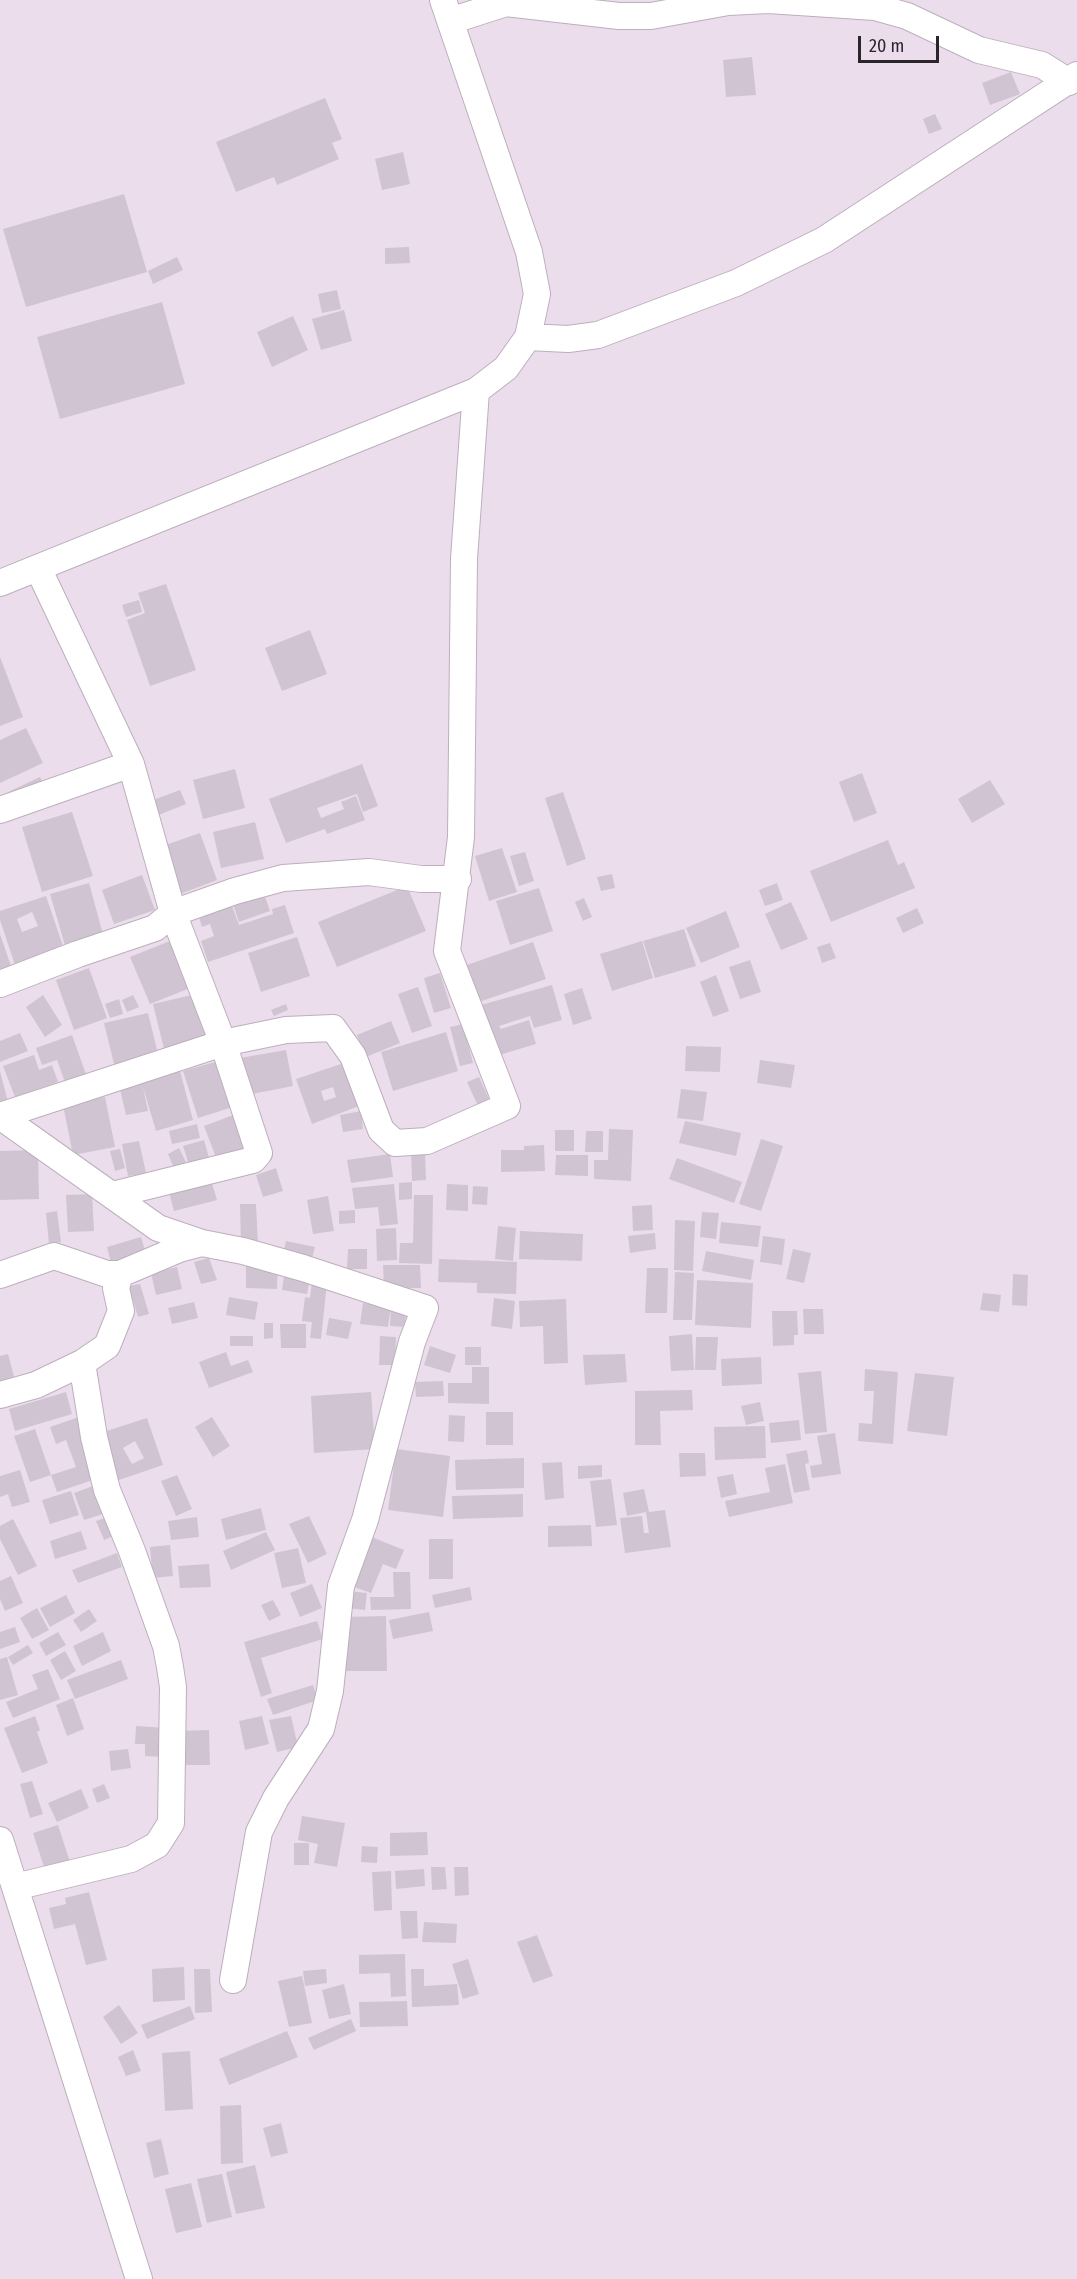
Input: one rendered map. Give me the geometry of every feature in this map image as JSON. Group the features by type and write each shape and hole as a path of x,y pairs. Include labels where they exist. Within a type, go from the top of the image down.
{"street":[{"path":"0,583 476,391 506,368 528,337 537,294 529,252 446,10 506,3 619,16 651,16 728,2 768,0 875,8 906,16 979,50 1042,65 1073,78"},
{"path":"528,337 568,339 598,335 736,283 824,240 1073,78"},
{"path":"0,1116 223,1043 286,1030 333,1028 353,1056 381,1130 395,1143 427,1141 507,1106 447,951 458,879 461,837 465,560 476,391"},
{"path":"38,568 131,764 173,913 223,1043 259,1153 253,1160 112,1195"},
{"path":"0,810 131,764"},
{"path":"0,984 155,928 173,913 235,891 283,878 369,872 421,879 458,879"},
{"path":"0,1116 158,1228 202,1243 243,1251 303,1268 425,1308 412,1342 365,1520 341,1586 330,1691 321,1729 276,1798 259,1832 232,1980"},
{"path":"0,1275 54,1256 107,1274 120,1274 179,1249 202,1243"},
{"path":"0,1395 36,1385 82,1363 106,1346 121,1311 116,1288 120,1274"},
{"path":"15,1887 131,1859 157,1845 171,1823 173,1687 166,1646 132,1551 106,1490 94,1437 82,1363"},
{"path":"0,1840 139,2279"}],"building":[{"path":"752,57 756,95 726,97 723,60"},
{"path":"1011,72 1020,94 990,105 982,83"},
{"path":"325,98 342,139 332,143 339,159 277,185 274,177 236,192 216,142"},
{"path":"935,114 942,129 929,134 923,119"},
{"path":"403,152 410,184 382,190 375,159"},
{"path":"124,194 147,272 26,307 3,229"},
{"path":"409,247 410,263 385,264 385,248"},
{"path":"177,257 183,270 153,284 148,271"},
{"path":"337,290 341,309 322,313 318,294"},
{"path":"162,302 185,384 60,419 37,337"},
{"path":"344,310 352,341 321,350 312,319"},
{"path":"293,316 308,350 272,367 257,332"},
{"path":"166,584 196,670 150,686 127,620 145,613 138,593"},
{"path":"139,600 142,612 126,617 122,605"},
{"path":"310,630 327,674 282,691 265,648"},
{"path":"0,657 23,717 0,726"},
{"path":"26,728 43,763 0,783 0,740"},
{"path":"362,764 378,806 363,812 357,794 317,808 321,818 344,809 341,802 356,796 365,820 327,834 325,829 286,843 269,799"},
{"path":"235,769 245,808 203,819 193,780"},
{"path":"862,773 877,813 854,822 839,782"},
{"path":"40,777 45,787 0,801 0,796"},
{"path":"990,780 1005,804 972,823 958,799"},
{"path":"180,790 186,804 151,818 145,803"},
{"path":"563,792 586,859 567,866 545,798"},
{"path":"72,812 93,876 42,892 22,827"},
{"path":"255,822 264,859 221,868 213,832"},
{"path":"200,833 217,880 175,896 157,848"},
{"path":"888,840 898,865 904,862 915,888 831,922 810,871"},
{"path":"502,848 517,892 489,901 475,856"},
{"path":"525,852 534,881 519,886 510,856"},
{"path":"612,874 615,888 601,891 597,877"},
{"path":"142,875 155,910 114,924 102,890"},
{"path":"89,883 104,938 66,949 50,894"},
{"path":"777,883 783,900 765,906 759,890"},
{"path":"407,886 426,931 337,967 318,922"},
{"path":"262,888 270,911 239,922 231,898"},
{"path":"539,888 553,931 510,945 496,901"},
{"path":"46,896 64,949 15,965 0,920 0,911","holes":["32,912 38,926 22,932 17,919"]},
{"path":"584,898 592,917 583,921 575,902"},
{"path":"791,902 808,939 781,950 765,914"},
{"path":"231,903 239,925 273,914 272,909 285,905 294,933 208,962 201,941 214,936 210,924 202,927 198,914"},
{"path":"917,908 924,923 903,933 896,918"},
{"path":"726,911 740,947 701,963 686,928"},
{"path":"684,929 696,966 655,978 643,941"},
{"path":"0,934 12,969 0,973"},
{"path":"297,937 310,976 261,992 248,953"},
{"path":"170,941 190,988 150,1004 130,957"},
{"path":"642,941 653,978 612,991 600,954"},
{"path":"533,942 546,979 476,1003 464,966"},
{"path":"830,943 836,958 822,963 817,947"},
{"path":"750,960 761,992 740,999 729,967"},
{"path":"89,968 107,1018 74,1030 56,980"},
{"path":"440,973 451,1008 434,1013 424,978"},
{"path":"716,975 729,1011 713,1017 700,982"},
{"path":"552,985 562,1020 534,1028 530,1016 499,1026 501,1029 529,1020 536,1044 496,1056 481,1005"},
{"path":"418,987 432,1026 412,1033 398,994"},
{"path":"582,988 592,1019 573,1025 564,994"},
{"path":"196,994 207,1039 164,1049 153,1004"},
{"path":"43,995 62,1025 45,1037 26,1007"},
{"path":"133,995 139,1007 127,1012 122,1000"},
{"path":"119,999 123,1014 110,1018 105,1004"},
{"path":"286,1004 288,1010 274,1016 271,1010"},
{"path":"148,1013 159,1058 115,1068 104,1023"},
{"path":"391,1021 400,1043 366,1057 357,1035"},
{"path":"463,1024 473,1063 460,1066 450,1027"},
{"path":"446,1032 458,1071 393,1091 381,1052"},
{"path":"20,1033 28,1051 0,1062 0,1041"},
{"path":"72,1035 87,1077 66,1085 57,1060 42,1065 36,1048"},
{"path":"686,1046 721,1047 720,1072 685,1071"},
{"path":"286,1050 293,1086 247,1095 240,1058"},
{"path":"34,1055 39,1070 52,1065 58,1082 15,1097 3,1066"},
{"path":"760,1060 795,1065 791,1088 757,1083"},
{"path":"215,1062 233,1107 198,1118 183,1071"},
{"path":"344,1063 359,1106 312,1124 296,1079","holes":["333,1087 336,1097 324,1101 321,1091"]},
{"path":"0,1071 8,1102 0,1103"},
{"path":"180,1071 193,1120 156,1131 143,1087 148,1111 126,1115 120,1089"},
{"path":"479,1077 490,1101 478,1106 467,1082"},
{"path":"681,1089 707,1092 703,1121 677,1118"},
{"path":"105,1097 115,1147 73,1155 63,1105"},
{"path":"361,1111 363,1129 343,1132 340,1115"},
{"path":"236,1114 249,1148 217,1160 204,1126"},
{"path":"685,1121 741,1133 736,1156 679,1143"},
{"path":"197,1124 200,1138 172,1144 169,1131"},
{"path":"609,1129 633,1130 631,1181 594,1179 594,1160 608,1160"},
{"path":"555,1130 574,1130 574,1151 555,1151"},
{"path":"586,1131 603,1131 603,1152 585,1152"},
{"path":"761,1139 783,1146 761,1211 739,1204"},
{"path":"204,1140 211,1165 191,1171 183,1146"},
{"path":"139,1141 146,1173 128,1176 122,1144"},
{"path":"544,1145 545,1171 501,1172 501,1150 524,1150 524,1146"},
{"path":"179,1148 186,1162 174,1168 168,1154"},
{"path":"120,1149 125,1168 115,1171 110,1151"},
{"path":"38,1150 39,1199 0,1200 0,1151"},
{"path":"411,1150 425,1150 426,1180 412,1181"},
{"path":"390,1154 393,1177 351,1183 347,1160"},
{"path":"556,1155 588,1155 588,1176 555,1175"},
{"path":"677,1158 742,1182 734,1203 669,1179"},
{"path":"276,1168 283,1191 263,1197 256,1175"},
{"path":"210,1177 217,1200 174,1211 168,1188"},
{"path":"412,1182 412,1199 399,1200 399,1183"},
{"path":"394,1184 398,1224 380,1226 378,1207 355,1209 352,1188"},
{"path":"447,1184 468,1185 468,1211 446,1210"},
{"path":"473,1186 488,1187 487,1205 472,1204"},
{"path":"92,1194 94,1231 68,1232 66,1195"},
{"path":"414,1195 433,1195 432,1264 399,1263 400,1243 413,1243"},
{"path":"328,1196 334,1231 313,1234 307,1200"},
{"path":"240,1204 256,1204 258,1245 241,1246"},
{"path":"652,1205 653,1230 633,1231 632,1206"},
{"path":"355,1210 355,1223 339,1224 339,1211"},
{"path":"57,1211 61,1242 49,1244 46,1213"},
{"path":"702,1212 719,1213 716,1239 700,1237"},
{"path":"675,1220 695,1221 693,1271 674,1270"},
{"path":"721,1222 761,1226 758,1247 719,1243"},
{"path":"498,1226 516,1228 513,1261 495,1259"},
{"path":"396,1228 397,1260 377,1261 376,1229"},
{"path":"520,1231 583,1234 582,1261 519,1259"},
{"path":"655,1233 656,1249 630,1253 628,1236"},
{"path":"763,1236 785,1239 782,1265 760,1262"},
{"path":"141,1237 147,1257 112,1267 107,1247"},
{"path":"286,1241 315,1247 311,1262 283,1255"},
{"path":"348,1249 367,1249 367,1269 347,1269"},
{"path":"793,1249 811,1253 804,1283 786,1279"},
{"path":"706,1251 754,1260 751,1280 702,1271"},
{"path":"209,1258 217,1280 201,1284 194,1262"},
{"path":"439,1259 517,1262 516,1294 477,1293 477,1283 438,1282"},
{"path":"246,1265 278,1265 277,1289 246,1288"},
{"path":"383,1265 420,1265 421,1288 384,1288"},
{"path":"177,1267 182,1289 156,1295 151,1273"},
{"path":"647,1268 668,1268 667,1313 645,1313"},
{"path":"675,1272 694,1273 692,1320 673,1320"},
{"path":"1013,1274 1028,1275 1027,1306 1012,1305"},
{"path":"284,1275 310,1278 307,1294 282,1290"},
{"path":"697,1280 753,1283 751,1328 695,1325"},
{"path":"312,1282 327,1283 321,1339 310,1338 312,1322 302,1321 305,1297 310,1298"},
{"path":"140,1284 149,1314 138,1317 129,1286"},
{"path":"983,1293 1001,1295 999,1312 980,1310"},
{"path":"229,1297 258,1302 255,1320 226,1315"},
{"path":"494,1298 515,1301 512,1329 491,1326"},
{"path":"566,1299 568,1363 544,1364 543,1326 520,1327 519,1301"},
{"path":"194,1302 198,1318 172,1324 168,1308"},
{"path":"363,1303 391,1306 388,1327 360,1324"},
{"path":"391,1307 406,1308 405,1327 390,1326"},
{"path":"803,1309 823,1309 824,1334 804,1334"},
{"path":"772,1311 797,1311 798,1335 794,1335 794,1345 773,1346"},
{"path":"329,1318 352,1322 348,1339 326,1335"},
{"path":"264,1323 273,1323 273,1338 264,1339"},
{"path":"280,1324 306,1324 306,1348 281,1348"},
{"path":"692,1334 694,1370 671,1371 669,1336"},
{"path":"230,1336 253,1336 253,1346 230,1346"},
{"path":"380,1336 396,1337 395,1365 379,1365"},
{"path":"696,1337 718,1337 716,1370 695,1370"},
{"path":"430,1346 456,1355 450,1373 424,1365"},
{"path":"465,1347 481,1347 481,1365 465,1365"},
{"path":"226,1352 231,1366 248,1360 253,1372 209,1388 199,1362"},
{"path":"8,1354 16,1384 0,1388 0,1356"},
{"path":"625,1354 627,1382 585,1385 583,1355"},
{"path":"761,1357 762,1384 722,1386 721,1359"},
{"path":"472,1367 489,1367 489,1404 448,1403 448,1383 472,1383"},
{"path":"865,1369 898,1372 893,1444 858,1441 859,1423 872,1424 874,1391 864,1391"},
{"path":"821,1371 827,1432 805,1434 798,1373"},
{"path":"915,1373 954,1377 947,1436 907,1431"},
{"path":"443,1381 444,1396 416,1397 415,1382"},
{"path":"692,1390 693,1410 660,1411 661,1445 635,1445 635,1391"},
{"path":"66,1392 72,1414 15,1431 9,1409"},
{"path":"371,1392 375,1449 314,1453 311,1396"},
{"path":"760,1402 764,1421 746,1425 741,1406"},
{"path":"486,1412 513,1412 513,1445 486,1445"},
{"path":"449,1415 465,1416 464,1442 448,1441"},
{"path":"79,1417 99,1478 57,1492 51,1475 76,1467 66,1440 56,1444 50,1427"},
{"path":"212,1417 230,1446 213,1457 195,1427"},
{"path":"147,1418 163,1465 113,1482 97,1434","holes":["135,1441 144,1458 132,1464 123,1448"]},
{"path":"799,1420 801,1440 771,1443 769,1423"},
{"path":"765,1426 766,1458 715,1460 714,1427"},
{"path":"35,1429 51,1475 30,1482 14,1436"},
{"path":"835,1433 841,1474 812,1478 810,1466 822,1464 817,1436"},
{"path":"396,1449 450,1456 443,1517 388,1510"},
{"path":"807,1450 809,1463 805,1464 810,1490 794,1493 786,1454"},
{"path":"679,1453 705,1453 706,1476 680,1477"},
{"path":"524,1458 524,1488 456,1490 455,1460"},
{"path":"562,1462 564,1498 545,1500 542,1463"},
{"path":"785,1464 793,1503 729,1517 725,1501 770,1492 765,1468"},
{"path":"602,1465 602,1477 578,1479 578,1466"},
{"path":"20,1470 30,1502 12,1507 8,1494 0,1497 0,1476"},
{"path":"733,1474 737,1494 721,1498 717,1477"},
{"path":"177,1475 192,1509 176,1516 161,1481"},
{"path":"611,1479 617,1525 596,1527 590,1481"},
{"path":"93,1486 103,1514 84,1520 74,1493"},
{"path":"644,1489 649,1512 665,1510 671,1547 625,1553 620,1518 642,1516 644,1533 649,1533 646,1512 627,1516 623,1493"},
{"path":"71,1491 79,1515 50,1524 42,1500"},
{"path":"523,1494 523,1517 453,1519 452,1496"},
{"path":"261,1508 266,1530 226,1540 221,1519"},
{"path":"110,1516 118,1534 104,1540 96,1521"},
{"path":"309,1516 327,1554 308,1563 289,1524"},
{"path":"197,1517 199,1537 171,1540 168,1521"},
{"path":"13,1519 37,1566 18,1575 0,1539 0,1526"},
{"path":"591,1525 592,1546 548,1547 548,1526"},
{"path":"81,1531 87,1549 55,1559 50,1541"},
{"path":"266,1532 275,1550 231,1570 223,1551"},
{"path":"369,1536 404,1550 396,1569 383,1564 371,1593 349,1585"},
{"path":"429,1539 453,1539 453,1579 429,1579"},
{"path":"170,1545 173,1576 153,1578 150,1547"},
{"path":"298,1548 306,1583 282,1588 274,1553"},
{"path":"117,1553 122,1567 78,1583 72,1570"},
{"path":"209,1564 211,1587 180,1588 178,1566"},
{"path":"393,1572 410,1572 411,1609 371,1610 370,1597 394,1597"},
{"path":"11,1576 23,1603 5,1611 0,1599 0,1581"},
{"path":"312,1584 322,1608 300,1617 290,1593"},
{"path":"470,1587 472,1600 435,1608 432,1595"},
{"path":"347,1591 367,1593 365,1610 346,1608"},
{"path":"66,1595 75,1613 50,1627 40,1608"},
{"path":"273,1600 281,1615 269,1621 261,1605"},
{"path":"37,1608 49,1630 32,1639 20,1618"},
{"path":"89,1609 97,1621 81,1632 73,1620"},
{"path":"429,1612 433,1631 393,1639 389,1620"},
{"path":"386,1616 387,1671 342,1671 341,1617"},
{"path":"317,1621 323,1639 261,1658 272,1693 261,1697 244,1642"},
{"path":"15,1627 20,1642 0,1649 0,1632"},
{"path":"58,1632 66,1645 46,1656 39,1643"},
{"path":"103,1632 111,1651 82,1666 73,1646"},
{"path":"28,1645 33,1653 13,1665 8,1657"},
{"path":"65,1651 76,1671 61,1680 50,1660"},
{"path":"7,1657 18,1695 0,1700 0,1659"},
{"path":"121,1660 128,1679 75,1699 67,1680"},
{"path":"48,1669 60,1699 13,1718 6,1702 38,1689 32,1675"},
{"path":"313,1685 318,1700 273,1715 267,1699"},
{"path":"73,1698 84,1729 67,1736 56,1705"},
{"path":"35,1716 40,1730 37,1732 48,1763 22,1773 4,1728"},
{"path":"262,1716 269,1744 245,1750 239,1721"},
{"path":"291,1716 298,1747 277,1752 269,1720"},
{"path":"136,1726 167,1728 165,1757 145,1756 145,1744 135,1744"},
{"path":"209,1730 210,1765 177,1765 176,1731"},
{"path":"128,1749 131,1768 111,1771 109,1751"},
{"path":"32,1781 43,1814 30,1818 20,1784"},
{"path":"104,1784 110,1798 97,1803 92,1789"},
{"path":"81,1789 89,1808 57,1822 48,1803"},
{"path":"302,1816 345,1823 337,1867 314,1863 318,1844 298,1840"},
{"path":"58,1825 71,1865 46,1873 33,1833"},
{"path":"427,1832 428,1855 390,1856 390,1833"},
{"path":"294,1843 309,1843 309,1865 294,1865"},
{"path":"362,1846 378,1847 377,1863 361,1862"},
{"path":"431,1867 445,1867 447,1889 432,1890"},
{"path":"454,1867 468,1867 469,1895 455,1896"},
{"path":"424,1869 425,1886 396,1889 395,1871"},
{"path":"391,1871 392,1910 374,1911 372,1872"},
{"path":"89,1892 107,1960 86,1965 75,1924 54,1929 49,1908 66,1904 65,1898"},
{"path":"400,1911 417,1911 418,1938 402,1939"},
{"path":"424,1922 457,1924 456,1943 422,1942"},
{"path":"537,1935 553,1976 533,1983 517,1942"},
{"path":"405,1954 406,1996 391,1997 390,1973 359,1974 359,1955"},
{"path":"468,1959 479,1994 463,1999 452,1964"},
{"path":"184,1967 185,2000 153,2002 152,1969"},
{"path":"194,1969 210,1969 212,2012 195,2013"},
{"path":"326,1969 327,1983 305,1986 303,1971"},
{"path":"411,1969 424,1969 424,1986 457,1984 459,2005 412,2007"},
{"path":"302,1976 312,2023 289,2027 278,1981"},
{"path":"344,1984 351,2014 329,2019 322,1990"},
{"path":"407,2001 408,2026 360,2027 359,2002"},
{"path":"119,2005 138,2033 121,2044 103,2017"},
{"path":"190,2006 195,2019 147,2039 141,2025"},
{"path":"351,2019 356,2031 314,2050 308,2038"},
{"path":"287,2031 298,2057 229,2085 219,2059"},
{"path":"133,2050 141,2071 126,2076 118,2057"},
{"path":"190,2051 193,2109 165,2111 162,2053"},
{"path":"241,2105 243,2163 221,2164 220,2106"},
{"path":"281,2123 288,2153 271,2157 263,2128"},
{"path":"161,2139 169,2174 154,2178 146,2143"},
{"path":"255,2165 265,2208 236,2214 226,2172"},
{"path":"222,2174 232,2217 207,2223 197,2179"},
{"path":"191,2183 202,2227 176,2233 165,2189"}]}
